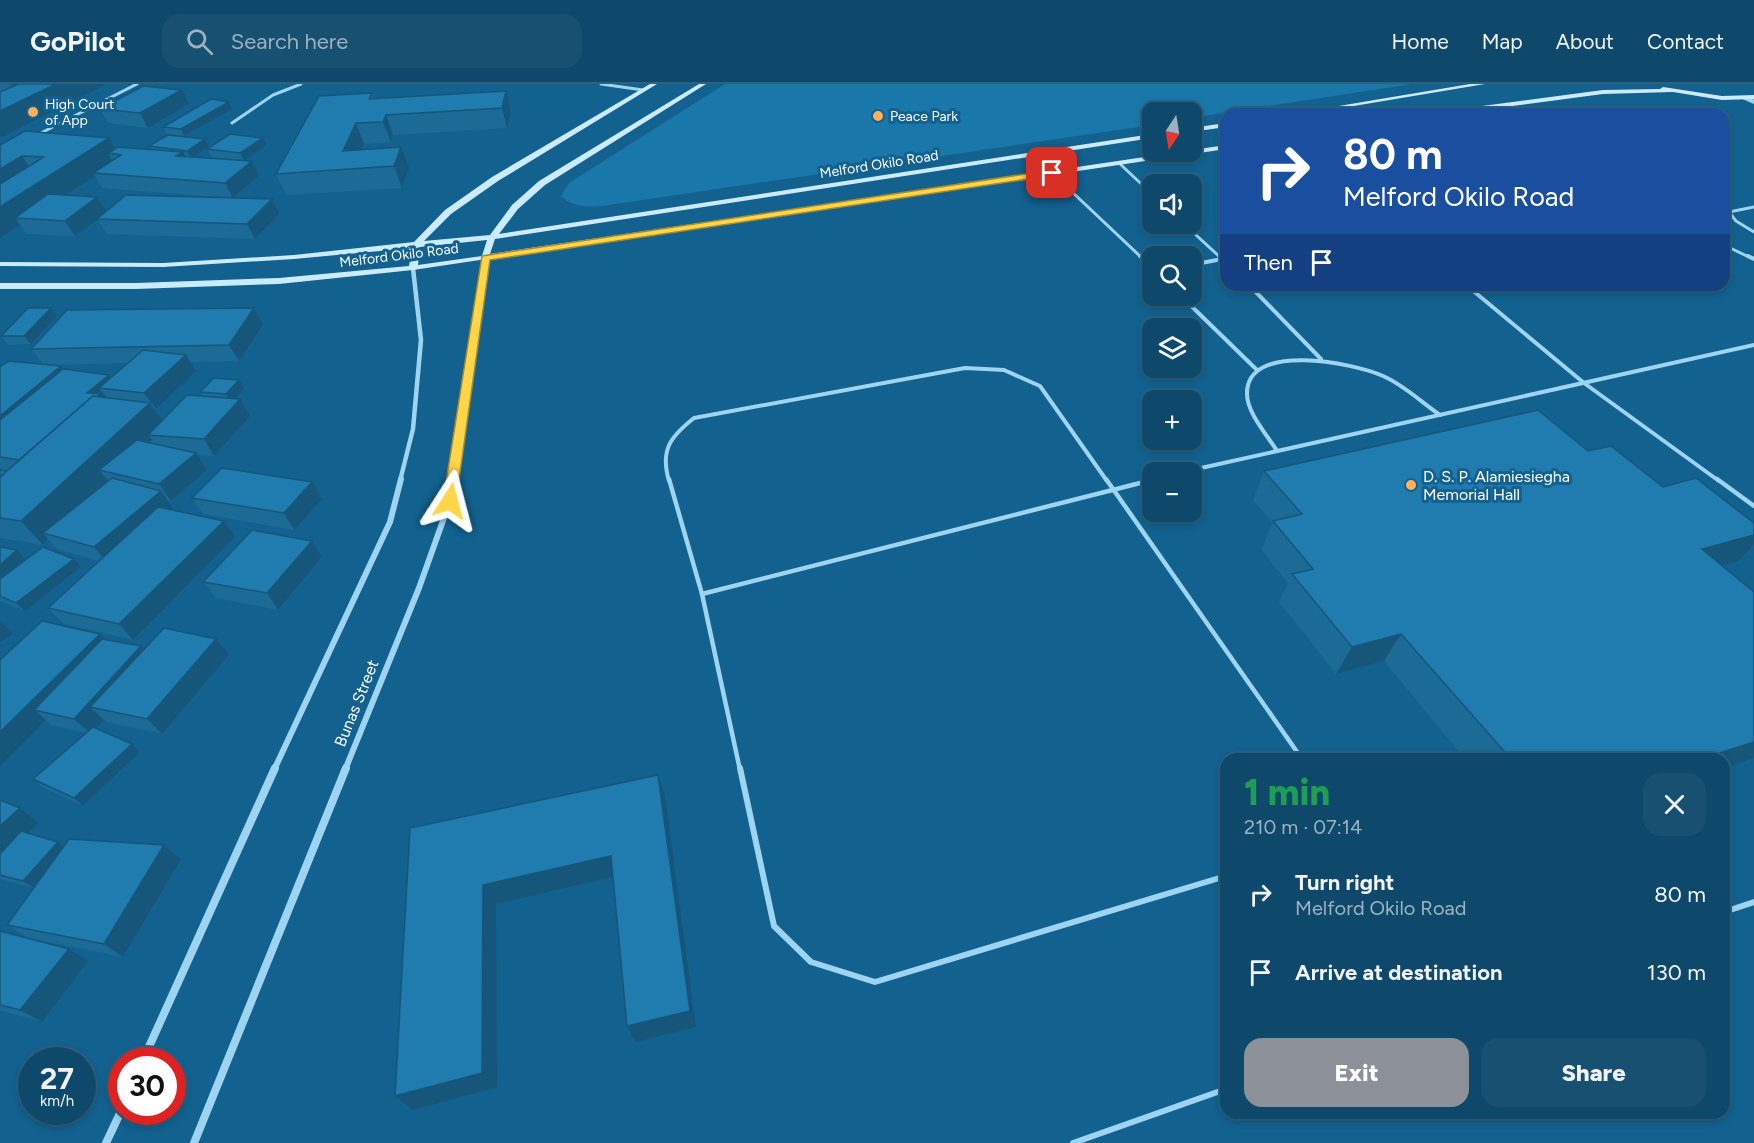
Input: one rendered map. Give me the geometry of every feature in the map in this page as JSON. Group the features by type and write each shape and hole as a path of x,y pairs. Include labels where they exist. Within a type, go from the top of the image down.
{"main road":[{"path":"413,268 416,245 448,212 495,179 654,84"},
{"path":"485,258 492,237 515,207 542,183 704,84"},
{"path":"1332,108 1482,84"},
{"path":"1644,84 1671,91"},
{"path":"1482,108 1603,92 1671,91 1754,97"},
{"path":"1202,128 1220,126"},
{"name":"Melford Okilo Road","path":"0,264 163,265 294,257 492,237 1142,138"},
{"name":"Melford Okilo Road","path":"0,286 136,286 279,281 413,268 1220,148"}],"street":[{"path":"1745,98 1754,102"},
{"name":"Bunas Street","path":"194,1143 419,588 450,501 485,258"},
{"path":"149,1047 291,732 390,522 414,418 421,340 413,268"},
{"path":"106,1143 114,1125"}],"lane":[{"path":"32,138 137,84"},
{"path":"232,123 266,98 281,90 301,84"},
{"path":"601,84 643,90"},
{"path":"1119,163 1142,185"},
{"path":"1052,173 1142,258"},
{"path":"1730,212 1754,207"},
{"path":"1730,213 1736,221 1754,232"},
{"path":"1195,234 1220,257"},
{"path":"1730,248 1754,259"},
{"path":"1202,264 1220,261"},
{"path":"1255,291 1321,359"},
{"path":"1473,291 1584,383 1754,506"},
{"path":"1191,306 1257,370"},
{"path":"1202,468 1754,345"},
{"path":"1276,451 1247,396 1248,382 1257,370 1291,361 1321,359 1384,376 1440,415"},
{"path":"1220,878 875,982 811,962 774,926 702,594 664,462 673,435 694,418 965,368 993,368 1018,372 1040,386 1298,753"},
{"path":"702,594 1142,483"},
{"path":"1730,910 1754,902"},
{"path":"1073,1143 1220,1091"}],"shaded area":[{"path":"725,84 1412,84 1256,108 1220,108 1220,114 1202,116 1202,102 1142,102 1142,126 611,205 576,205 561,196 569,183"}],"building":[{"path":"9,84 56,84 0,111 0,92 16,85"},
{"path":"143,86 182,90 140,113 100,109"},
{"path":"506,91 502,108 386,115 383,122 356,123 343,151 401,147 394,166 276,174 319,96 372,93 369,99"},
{"path":"211,99 229,102 181,129 163,127"},
{"path":"25,131 109,138 0,207 0,184 44,157 22,156 0,169 0,145"},
{"path":"230,134 263,138 240,153 207,149"},
{"path":"168,135 205,139 187,151 149,146"},
{"path":"118,147 183,152 176,156 252,161 225,183 93,173 121,155 108,153"},
{"path":"48,194 97,197 65,221 15,218"},
{"path":"126,195 272,199 247,224 97,219"},
{"path":"28,308 51,308 24,336 1,336"},
{"path":"254,308 229,345 31,349 67,310"},
{"path":"143,350 186,355 144,393 99,388"},
{"path":"9,361 61,366 0,416 0,367"},
{"path":"63,369 109,375 87,393 101,394 97,397 93,396 19,460 0,457 0,420"},
{"path":"214,378 239,380 226,394 200,392"},
{"path":"187,395 240,399 204,439 148,435"},
{"path":"93,396 150,403 21,521 0,518 0,477"},
{"path":"1538,410 1588,451 1611,446 1663,487 1696,478 1754,523 1754,535 1702,549 1754,592 1754,742 1720,753 1506,753 1401,634 1352,647 1292,574 1313,569 1273,521 1302,514 1264,471"},
{"path":"137,440 196,453 159,484 99,470"},
{"path":"222,468 312,482 284,513 192,498"},
{"path":"112,478 161,491 94,547 43,533"},
{"path":"158,507 224,521 119,624 48,608"},
{"path":"252,530 312,541 267,593 203,582"},
{"path":"0,547 17,550 0,565"},
{"path":"43,547 74,559 16,603 0,596 0,579"},
{"path":"42,621 100,634 0,732 0,660"},
{"path":"164,628 216,639 147,719 90,707"},
{"path":"102,639 141,646 74,719 34,710"},
{"path":"93,727 132,744 74,798 33,779"},
{"path":"658,775 690,1011 627,1026 611,856 483,885 482,1073 395,1096 410,828"},
{"path":"0,800 20,808 0,826"},
{"path":"21,831 58,842 23,881 0,875 0,854"},
{"path":"69,839 164,845 104,944 7,925"},
{"path":"0,931 69,949 20,1010 0,1005"}],"place":[{"name":"High Court of App","path":"33,112"},
{"name":"Peace Park","path":"878,116"},
{"name":"D. S. P. Alamiesiegha Memorial Hall","path":"1411,485"}],"route":[{"path":"450,501 485,258 1052,173"}]}
